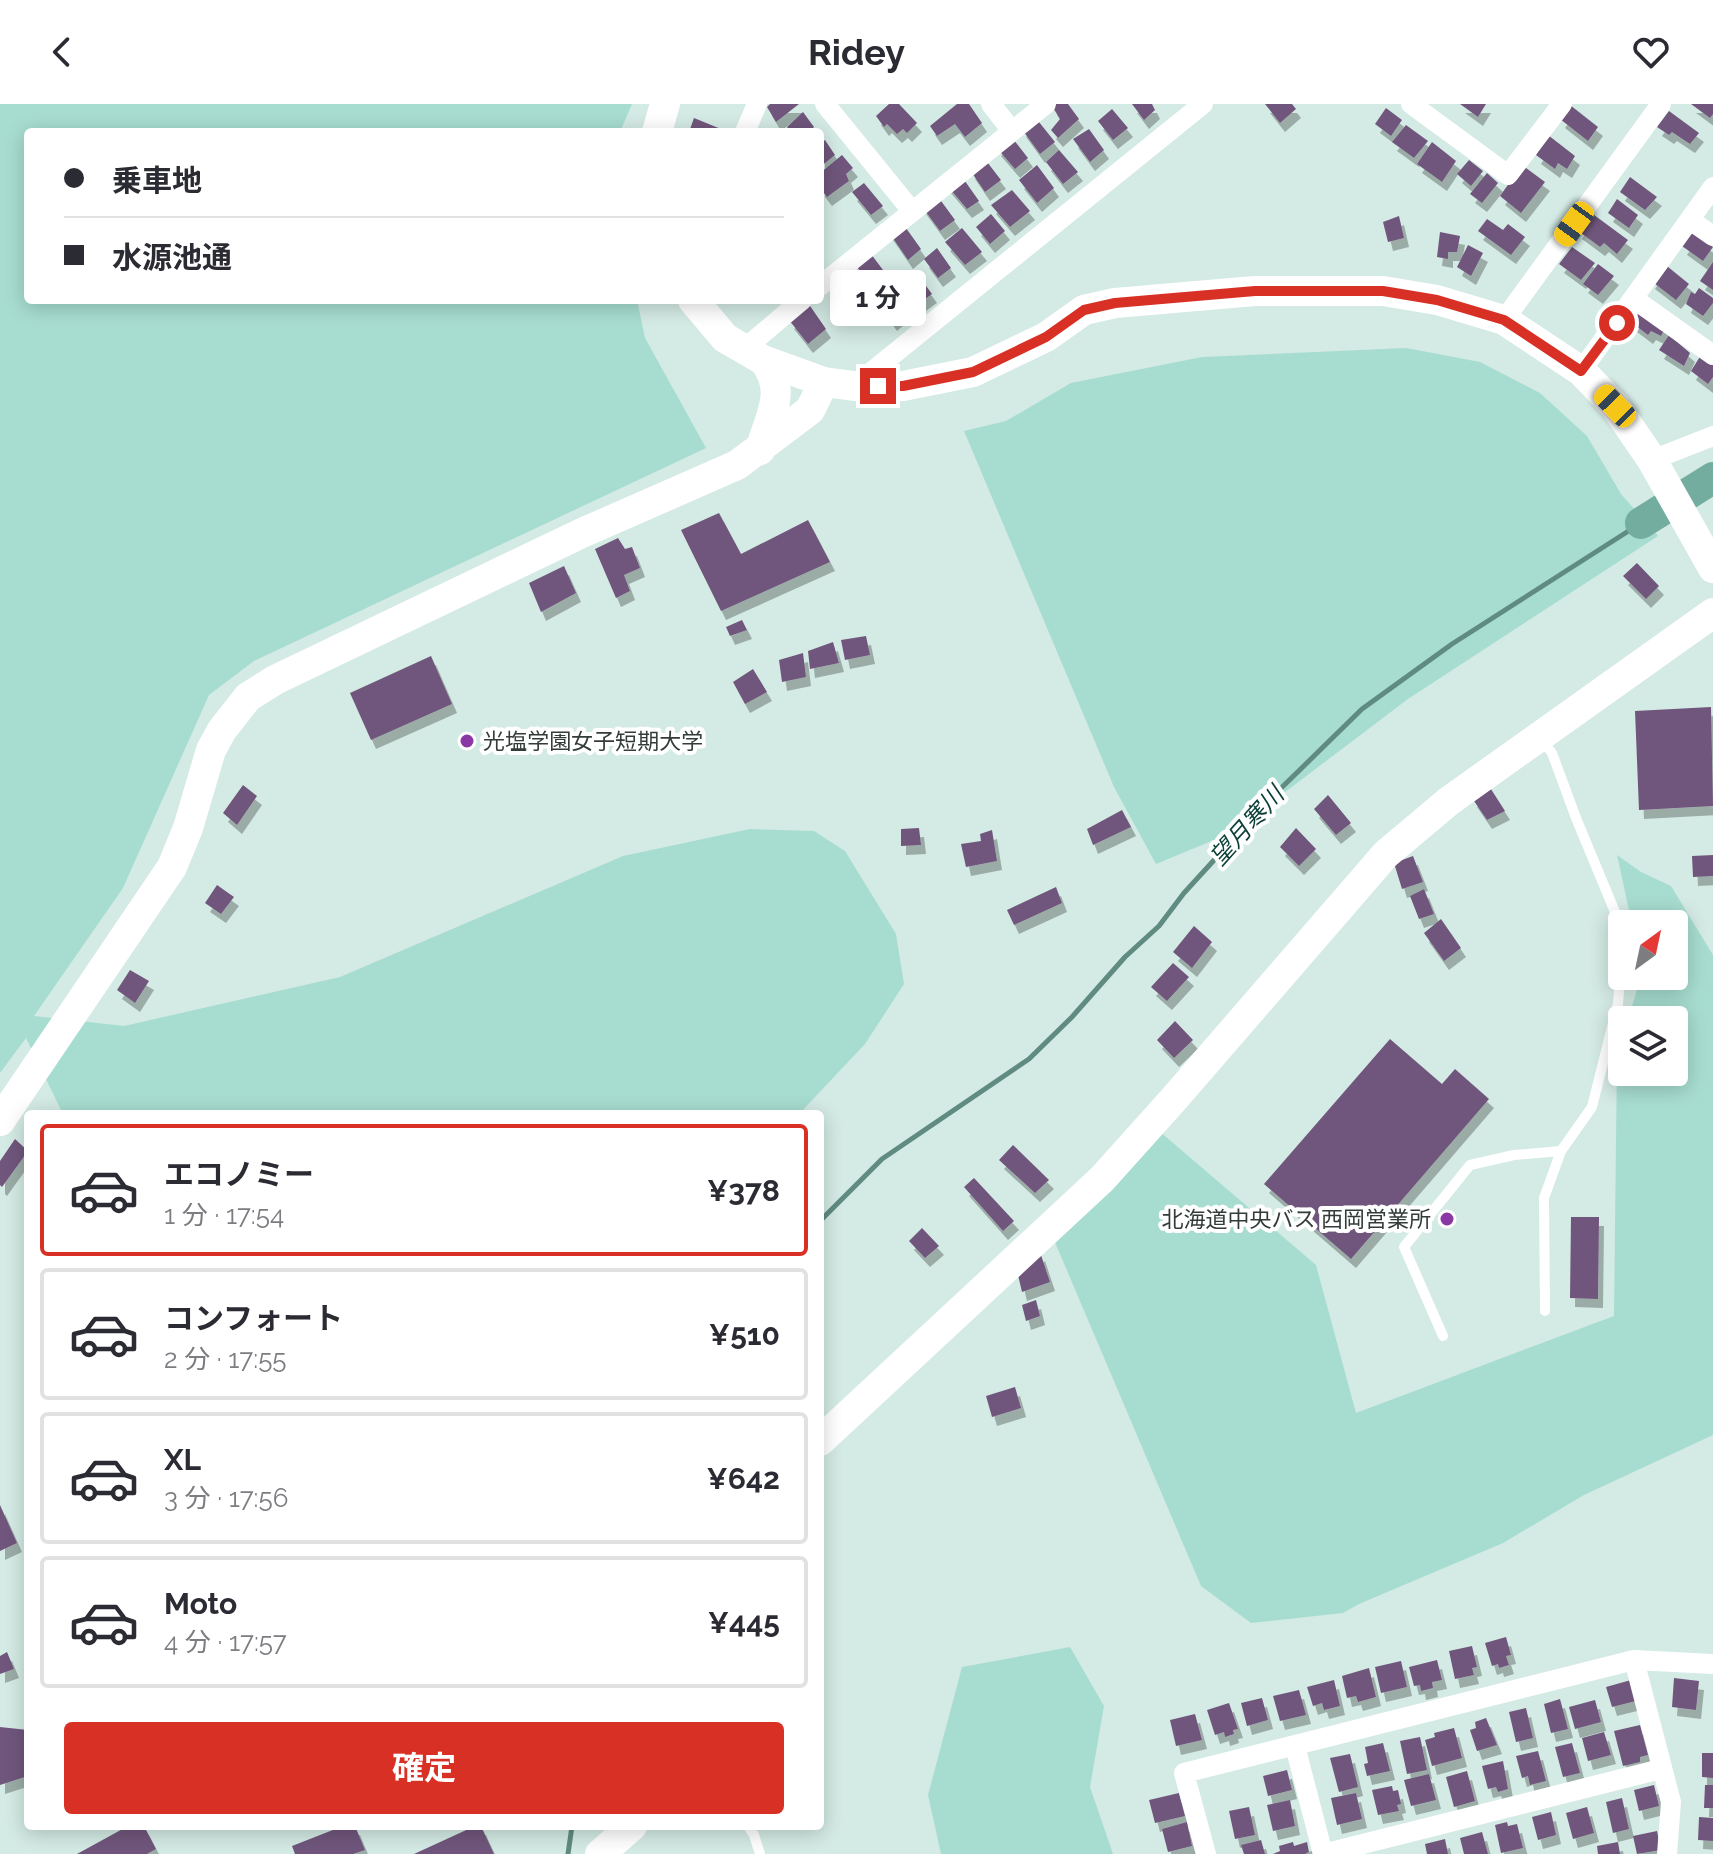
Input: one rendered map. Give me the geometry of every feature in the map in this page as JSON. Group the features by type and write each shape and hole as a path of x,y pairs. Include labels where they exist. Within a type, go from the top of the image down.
{"street":[{"path":"658,128 665,104"},
{"path":"747,128 757,104"},
{"path":"825,104 912,211"},
{"path":"991,104 1012,131"},
{"path":"824,283 1046,104"},
{"path":"0,1121 159,889 188,828 211,750 227,722 248,697 289,674 568,540 737,465 1203,104"},
{"path":"1411,104 1508,175 1562,104"},
{"path":"1504,320 1661,104"},
{"path":"1581,371 1713,187"},
{"path":"1690,220 1713,236"},
{"path":"753,355 839,384 903,386 973,372 1046,337 1084,310 1115,303 1255,291 1383,291 1437,300 1504,320 1581,371 1615,406 1659,470 1708,558"},
{"path":"1634,299 1713,355"},
{"path":"696,304 725,338 753,355 774,373 777,389 760,450"},
{"path":"753,355 798,304"},
{"path":"1659,470 1713,436"},
{"path":"824,1437 1102,1179 1386,854 1449,801 1713,613"},
{"path":"1206,1854 1184,1773 1634,1660 1713,1664"},
{"path":"1634,1660 1671,1802 1667,1854"},
{"path":"1295,1746 1323,1854 1661,1769"},
{"path":"604,1852 628,1830"}],"lane":[{"path":"1539,736 1552,753 1620,924 1622,955 1618,1003 1592,1107 1561,1151 1544,1198 1545,1311"},
{"path":"1443,1336 1404,1247 1470,1165 1514,1155 1561,1151"},
{"path":"751,1830 760,1854"}],"green space":[{"path":"0,104 632,104 622,128 24,128 24,304 638,304 645,338 706,448 254,661 209,695 123,888 34,1016 124,1026 340,977 623,856 750,829 814,831 845,851 896,934 904,984 865,1044 803,1110 61,1110 26,1038 0,1073"},
{"path":"1406,348 1480,362 1540,393 1587,436 1621,494 1658,536 1408,699 1231,833 1156,864 1114,787 964,431 1006,421 1071,383 1202,357"},
{"path":"1617,855 1641,872 1671,886 1686,910 1629,910"},
{"path":"1688,914 1713,955 1713,1435 1584,1495 1503,1543 1343,1613 1251,1623 1201,1586 1054,1240 1159,1131 1316,1265 1356,1413 1614,1316 1617,1086 1688,1086 1688,1006 1632,1006 1637,990 1688,990"},
{"path":"1070,1647 1104,1706 1090,1787 1113,1854 941,1854 928,1795 962,1667"}],"building":[{"path":"770,104 799,104 776,122 767,107"},
{"path":"889,104 899,104 917,123 907,133 903,129 897,134 887,124 884,127 876,116"},
{"path":"957,104 969,104 982,123 965,137 955,124 937,136 930,126"},
{"path":"1068,104 1079,119 1058,138 1051,130 1060,119 1052,106"},
{"path":"1132,104 1152,104 1155,110 1144,120"},
{"path":"1265,104 1292,104 1296,109 1280,123"},
{"path":"1460,104 1486,104 1478,117"},
{"path":"1691,104 1713,104 1713,114 1710,118"},
{"path":"1570,105 1598,127 1588,141 1560,119"},
{"path":"1386,108 1402,120 1391,136 1375,124"},
{"path":"1112,109 1128,128 1113,140 1098,121"},
{"path":"1669,111 1699,133 1690,144 1672,132 1669,135 1657,127"},
{"path":"803,112 814,127 788,128"},
{"path":"1035,117 1055,142 1040,154 1021,128"},
{"path":"694,118 719,128 690,128"},
{"path":"1406,125 1428,141 1414,158 1392,142"},
{"path":"1089,129 1104,150 1090,162 1073,139"},
{"path":"1010,135 1028,158 1015,169 996,147"},
{"path":"1548,135 1575,156 1567,169 1558,163 1555,169 1536,155"},
{"path":"824,141 835,155 824,164"},
{"path":"1432,142 1456,161 1442,182 1417,164"},
{"path":"1059,150 1078,172 1063,184 1046,162"},
{"path":"842,155 853,168 846,174 849,181 827,197 824,193 824,170"},
{"path":"984,158 1001,180 985,192 970,170"},
{"path":"1469,160 1483,171 1471,186 1457,174"},
{"path":"1037,165 1054,188 1037,203 1019,180"},
{"path":"1522,165 1545,182 1521,213 1500,196"},
{"path":"1487,173 1498,183 1482,203 1470,194"},
{"path":"960,174 979,201 967,209 946,184"},
{"path":"1630,177 1657,197 1645,210 1620,192"},
{"path":"864,183 883,206 871,215 852,192"},
{"path":"1012,190 1030,211 1010,227 991,205"},
{"path":"936,194 955,220 940,231 921,205"},
{"path":"1617,199 1638,215 1629,228 1608,213"},
{"path":"1590,212 1628,240 1617,254 1604,243 1600,247 1577,230"},
{"path":"991,214 1005,231 990,244 976,227"},
{"path":"1399,216 1404,238 1388,242 1383,222"},
{"path":"1487,219 1503,230 1508,224 1525,237 1511,255 1478,231"},
{"path":"901,221 921,249 908,260 888,231"},
{"path":"962,228 982,252 965,265 945,242"},
{"path":"1440,232 1460,236 1457,252 1448,252 1448,259 1437,257"},
{"path":"1691,232 1713,247 1703,261 1682,246"},
{"path":"1468,245 1483,253 1471,276 1457,267"},
{"path":"1572,247 1595,263 1581,280 1559,264"},
{"path":"937,248 951,268 938,278 924,259"},
{"path":"871,254 889,278 874,288 856,266"},
{"path":"1662,262 1689,284 1676,300 1650,280"},
{"path":"1713,262 1713,290 1700,281"},
{"path":"1598,264 1614,276 1598,295 1583,284"},
{"path":"915,271 932,294 918,304 903,281"},
{"path":"1699,288 1713,298 1713,303 1703,316 1686,304 1691,292 1695,294"},
{"path":"897,298 906,310 892,322 883,309"},
{"path":"809,304 826,329 808,344 789,320"},
{"path":"1641,309 1666,326 1661,336 1651,331 1648,335 1632,323"},
{"path":"1669,335 1690,353 1684,366 1659,350"},
{"path":"1701,355 1713,364 1713,377 1708,384 1691,371"},
{"path":"719,513 741,554 808,520 830,562 721,611 681,530"},
{"path":"618,538 625,549 632,547 640,568 624,575 630,591 616,598 595,549"},
{"path":"1637,563 1659,586 1646,599 1623,576"},
{"path":"564,566 576,593 541,612 529,583"},
{"path":"742,620 747,630 730,636 726,627"},
{"path":"866,636 870,655 845,660 841,640"},
{"path":"833,642 839,663 810,669 808,651"},
{"path":"803,653 806,677 782,682 779,660"},
{"path":"431,656 452,704 371,740 350,693"},
{"path":"753,669 767,692 745,704 733,682"},
{"path":"1711,707 1713,806 1639,810 1635,711"},
{"path":"243,785 257,796 237,825 223,813"},
{"path":"1489,786 1505,811 1487,820 1472,798"},
{"path":"1328,795 1351,823 1336,835 1314,809"},
{"path":"1122,810 1131,827 1093,845 1087,829"},
{"path":"919,828 921,845 901,846 901,829"},
{"path":"1296,828 1316,849 1299,866 1280,847"},
{"path":"992,830 997,861 966,867 961,844 981,841 980,834"},
{"path":"1713,855 1713,876 1693,877 1692,856"},
{"path":"1413,856 1423,882 1402,889 1394,863"},
{"path":"217,885 234,897 221,914 205,903"},
{"path":"1056,887 1062,903 1014,925 1007,910"},
{"path":"1424,889 1434,914 1419,919 1410,896"},
{"path":"1441,919 1461,948 1444,961 1424,933"},
{"path":"1194,926 1212,942 1192,968 1173,952"},
{"path":"1173,963 1189,977 1167,1001 1151,987"},
{"path":"130,970 149,981 135,1003 117,990"},
{"path":"1175,1021 1193,1040 1174,1058 1157,1040"},
{"path":"1390,1039 1442,1084 1455,1069 1489,1099 1351,1259 1264,1184"},
{"path":"15,1139 24,1147 24,1157 2,1187 0,1161"},
{"path":"1013,1145 1049,1180 1035,1193 999,1160"},
{"path":"974,1178 1014,1221 1003,1231 964,1187"},
{"path":"1571,1217 1599,1217 1598,1299 1570,1298"},
{"path":"922,1228 939,1246 925,1258 909,1241"},
{"path":"1040,1252 1050,1282 1022,1292 1018,1275"},
{"path":"1036,1300 1040,1316 1026,1321 1022,1305"},
{"path":"1015,1387 1021,1408 992,1417 986,1396"},
{"path":"0,1505 17,1543 0,1551"},
{"path":"1506,1637 1511,1655 1506,1656 1509,1665 1499,1668 1498,1664 1492,1666 1485,1643"},
{"path":"1472,1646 1477,1667 1472,1668 1474,1675 1455,1679 1449,1651"},
{"path":"7,1652 14,1669 0,1674 0,1656"},
{"path":"1437,1660 1442,1680 1432,1682 1433,1688 1421,1691 1420,1685 1414,1686 1409,1667"},
{"path":"1401,1661 1407,1687 1381,1693 1375,1667"},
{"path":"1369,1668 1376,1697 1358,1702 1356,1696 1347,1698 1342,1676"},
{"path":"1674,1678 1699,1681 1696,1710 1672,1707"},
{"path":"1334,1680 1340,1706 1324,1710 1322,1703 1313,1706 1307,1687"},
{"path":"1631,1680 1636,1701 1612,1707 1606,1687"},
{"path":"1299,1690 1306,1715 1280,1721 1273,1696"},
{"path":"1262,1698 1268,1720 1247,1726 1241,1703"},
{"path":"1560,1699 1568,1729 1551,1733 1544,1704"},
{"path":"1595,1700 1601,1722 1575,1729 1569,1707"},
{"path":"1229,1703 1238,1729 1225,1737 1224,1732 1215,1735 1207,1710"},
{"path":"1526,1708 1533,1738 1516,1742 1509,1712"},
{"path":"1195,1714 1202,1740 1176,1746 1170,1720"},
{"path":"1486,1718 1497,1745 1477,1751 1470,1730 1476,1728 1475,1722"},
{"path":"1640,1725 1648,1755 1640,1757 1640,1762 1623,1766 1614,1731"},
{"path":"0,1727 24,1730 24,1777 0,1785"},
{"path":"1454,1728 1462,1758 1432,1766 1425,1740 1435,1737 1434,1733"},
{"path":"1604,1732 1611,1755 1588,1761 1582,1738"},
{"path":"1420,1737 1427,1770 1407,1774 1400,1741"},
{"path":"1383,1743 1390,1771 1367,1776 1365,1747"},
{"path":"1572,1743 1580,1773 1563,1777 1555,1747"},
{"path":"1538,1751 1546,1781 1530,1785 1528,1776 1522,1778 1516,1756"},
{"path":"1702,1753 1713,1753 1713,1778 1702,1777"},
{"path":"1350,1754 1358,1787 1339,1792 1330,1758"},
{"path":"1503,1761 1508,1789 1498,1792 1496,1787 1488,1789 1482,1766"},
{"path":"1287,1770 1292,1790 1268,1796 1263,1776"},
{"path":"1467,1771 1475,1801 1454,1807 1446,1777"},
{"path":"1429,1774 1436,1800 1411,1806 1404,1780"},
{"path":"1654,1785 1659,1806 1639,1811 1634,1790"},
{"path":"1705,1785 1713,1785 1713,1808 1704,1808"},
{"path":"1392,1786 1393,1791 1398,1790 1399,1811 1378,1815 1372,1790"},
{"path":"1179,1793 1185,1816 1155,1823 1149,1800"},
{"path":"1356,1793 1362,1819 1337,1825 1331,1798"},
{"path":"1622,1798 1629,1829 1613,1833 1606,1802"},
{"path":"1290,1800 1295,1826 1273,1831 1267,1805"},
{"path":"1249,1807 1255,1835 1235,1839 1229,1811"},
{"path":"1587,1807 1594,1833 1573,1839 1566,1813"},
{"path":"1551,1812 1556,1835 1538,1840 1532,1817"},
{"path":"1699,1817 1713,1818 1713,1841 1698,1840"},
{"path":"1187,1822 1192,1846 1168,1852 1162,1829"},
{"path":"1507,1822 1508,1826 1517,1824 1523,1848 1501,1853 1495,1825"},
{"path":"121,1830 146,1830 156,1849 147,1854 77,1854"},
{"path":"333,1830 357,1830 365,1850 353,1854 295,1854 292,1846"},
{"path":"466,1830 483,1830 494,1854 414,1854"},
{"path":"1657,1831 1661,1850 1637,1854 1633,1836"},
{"path":"1482,1832 1488,1854 1464,1854 1460,1838"},
{"path":"1445,1839 1448,1854 1427,1854 1425,1844"},
{"path":"1261,1840 1265,1854 1244,1854 1241,1845"},
{"path":"1293,1842 1294,1846 1307,1842 1309,1852 1273,1854 1280,1851 1279,1846"},
{"path":"1618,1842 1620,1854 1598,1854 1597,1846"}],"waterway":[{"name":"望月寒川","path":"1641,523 1713,478"},
{"name":"望月寒川","path":"824,1217 882,1159 1029,1059 1072,1017 1125,957 1159,926 1184,893 1269,800 1362,709 1452,644 1641,523"},
{"name":"望月寒川","path":"568,1854 571,1830"}],"place":[{"name":"光塩学園女子短期大学","path":"467,741"},
{"name":"北海道中央バス 西岡営業所","path":"1447,1219"}],"route":[{"path":"878,386 903,386 973,372 1046,337 1084,310 1115,303 1166,298 1255,291 1383,291 1411,295 1504,320 1581,371 1617,323"}]}
